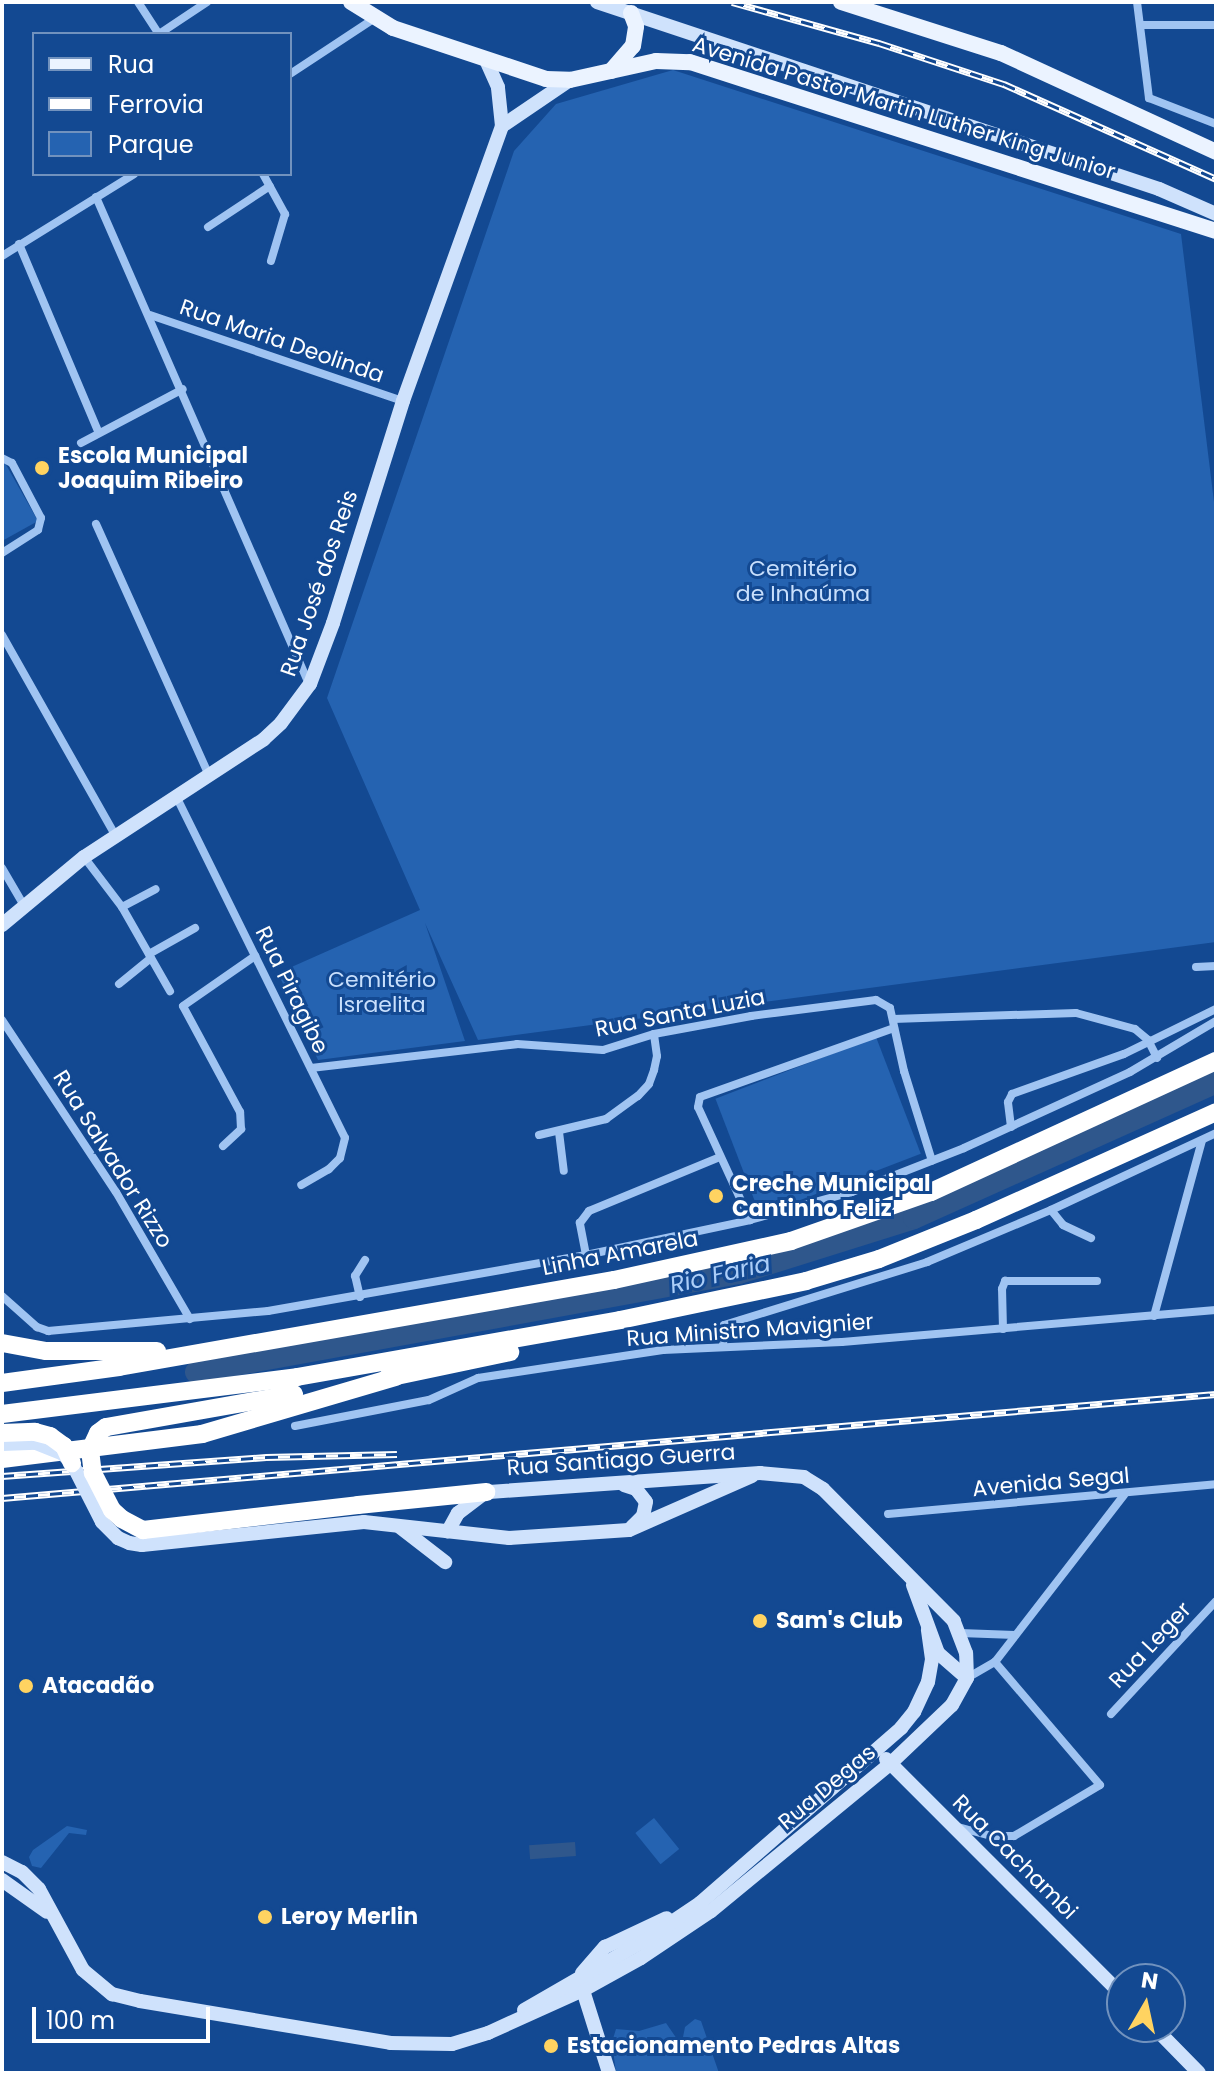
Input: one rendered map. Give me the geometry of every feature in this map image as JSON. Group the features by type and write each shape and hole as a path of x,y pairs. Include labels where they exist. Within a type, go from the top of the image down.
{"highway":[{"name":"Linha Amarela","path":"2,1383 614,1280 791,1241 931,1192 1216,1061"},
{"path":"2,1414 228,1387 742,1297 879,1259 990,1214 1216,1112"},
{"path":"486,1492 361,1514 143,1530 132,1526 112,1510 93,1473 90,1450 98,1433 106,1427 396,1377 557,1342 620,1320"},
{"path":"2,1343 77,1352 212,1350"},
{"path":"2,1459 202,1434 396,1377"},
{"path":"2,1433 35,1432 50,1436 64,1446 72,1463"}],"main road":[{"name":"Avenida Pastor Martin Luther King Junior","path":"351,2 375,18 523,73 570,80 656,61 690,62 1172,214 1216,231"},
{"path":"841,2 1001,53 1216,152"},
{"path":"609,72 633,46 636,26 631,13"}],"street":[{"path":"138,2 158,32"},
{"path":"162,32 207,2"},
{"path":"597,2 1159,189 1216,214"},
{"path":"1137,2 1149,98 1216,124"},
{"path":"292,73 375,18"},
{"path":"1141,25 1216,25"},
{"name":"Rua José dos Reis","path":"2,925 23,904 84,857 264,739 281,723 310,684 329,634 403,401 502,126 498,87 486,60"},
{"path":"502,126 570,80"},
{"path":"2,256 131,176"},
{"path":"264,176 285,214 271,261"},
{"path":"208,227 270,186"},
{"path":"96,197 183,389 310,684"},
{"path":"19,244 99,433"},
{"name":"Rua Maria Deolinda","path":"150,315 403,401"},
{"path":"81,443 183,389"},
{"path":"2,458 12,463 41,524 33,534 2,553"},
{"path":"96,524 209,775"},
{"path":"2,635 115,835"},
{"name":"Rua Piragibe","path":"176,796 345,1138 340,1158 329,1169 301,1185"},
{"path":"84,857 122,907 170,991"},
{"path":"2,868 23,904"},
{"path":"122,907 156,889"},
{"path":"119,984 150,956 195,928"},
{"path":"223,1146 241,1129 240,1112 183,1006 255,956"},
{"path":"1196,967 1216,966"},
{"name":"Rua Santa Luzia","path":"311,1068 506,1044 603,1050 654,1034 865,1000 885,1003 893,1023"},
{"path":"1011,1127 1008,1111 1012,1094 1105,1061 1216,1009"},
{"path":"750,1220 698,1107 704,1094 893,1023 1076,1013 1135,1029 1148,1040 1157,1058"},
{"name":"Rua Salvador Rizzo","path":"2,1020 116,1192 190,1319"},
{"path":"2,1296 37,1327 62,1331 190,1319 360,1297 586,1255 750,1220 852,1192 932,1161 1157,1058 1216,1021"},
{"path":"893,1023 932,1161"},
{"path":"539,1135 606,1119 638,1096 649,1084 654,1070 657,1056 654,1034"},
{"path":"559,1132 564,1171"},
{"path":"723,1346 721,1331 732,1322 903,1270 1051,1210 1216,1133"},
{"path":"1154,1316 1202,1141"},
{"path":"586,1255 580,1223 589,1211 720,1157"},
{"path":"1051,1210 1063,1225 1091,1238"},
{"path":"360,1297 355,1276 365,1260"},
{"path":"1003,1329 1002,1289 1005,1281 1097,1281"},
{"name":"Rua Ministro Mavignier","path":"295,1426 429,1400 478,1378 663,1350 842,1342 1216,1310"},
{"path":"2,1444 49,1447 72,1463"},
{"name":"Rua Santiago Guerra","path":"72,1463 102,1522 118,1538 142,1545 361,1514 397,1525 509,1538 629,1530 760,1473"},
{"name":"Rua Santiago Guerra","path":"486,1492 760,1473 793,1474 814,1481 911,1581 942,1608 960,1633"},
{"path":"614,1483 636,1489 646,1502 643,1516 629,1530"},
{"name":"Avenida Segal","path":"888,1514 1124,1495 1216,1484"},
{"path":"448,1531 458,1513 486,1492"},
{"name":"Rua Degas","path":"2,1862 33,1881 83,1970 112,1994 402,2044 452,2044 488,2033 581,1983 641,1958 711,1911 891,1763 952,1705 967,1678 995,1662 1124,1495"},
{"path":"397,1525 445,1562"},
{"name":"Rua Santiago Guerra","path":"911,1581 928,1629"},
{"name":"Rua Leger","path":"1111,1714 1216,1601"},
{"path":"928,1629 946,1663 967,1678"},
{"name":"Rua Degas","path":"581,1983 605,1947 700,1903 901,1728 922,1700 931,1668 928,1629"},
{"path":"967,1678 966,1653 960,1633 1015,1635"},
{"path":"953,1826 991,1836 1014,1836 1100,1785 995,1662"},
{"name":"Rua Cachambi","path":"876,1751 1106,1979"},
{"name":"Rua Degas","path":"2,1880 52,1915"},
{"path":"581,1983 609,2073"},
{"path":"1170,2043 1199,2073"}],"green space":[{"name":"Cemitério de Inhaúma","path":"673,70 1181,234 1216,518 1216,942 478,1040 425,923 465,1041 318,1060 278,973 420,910 327,698 514,151 556,104"},
{"path":"5,463 38,521 2,541 2,465"},
{"path":"876,1037 921,1154 760,1215 715,1099"},
{"path":"654,1818 679,1849 661,1864 635,1833"},
{"path":"67,1826 87,1830 86,1835 69,1833 41,1868 32,1866 29,1857 33,1850"},
{"path":"695,2019 701,2021 719,2073 616,2073 612,2042 616,2029 639,2031 666,2023 677,2039 683,2037 685,2027"}],"shaded area":[{"path":"575,1842 576,1856 530,1859 529,1845"}],"waterway":[{"name":"Rio Faria","path":"196,1372 739,1273 914,1218 1216,1082"}],"railway":[{"path":"732,2 879,43 1004,84 1216,179"},
{"path":"2,1498 1216,1394"},
{"path":"2,1476 266,1457 397,1454"}],"place":[{"name":"Escola Municipal Joaquim Ribeiro","path":"42,468"},
{"name":"Creche Municipal Cantinho Feliz","path":"716,1196"},
{"name":"Sam's Club","path":"760,1621"},
{"name":"Atacadão","path":"26,1686"},
{"name":"Leroy Merlin","path":"265,1917"},
{"name":"Estacionamento Pedras Altas","path":"551,2046"}],"park label":[{"name":"Cemitério Israelita","path":"382,992"}]}
